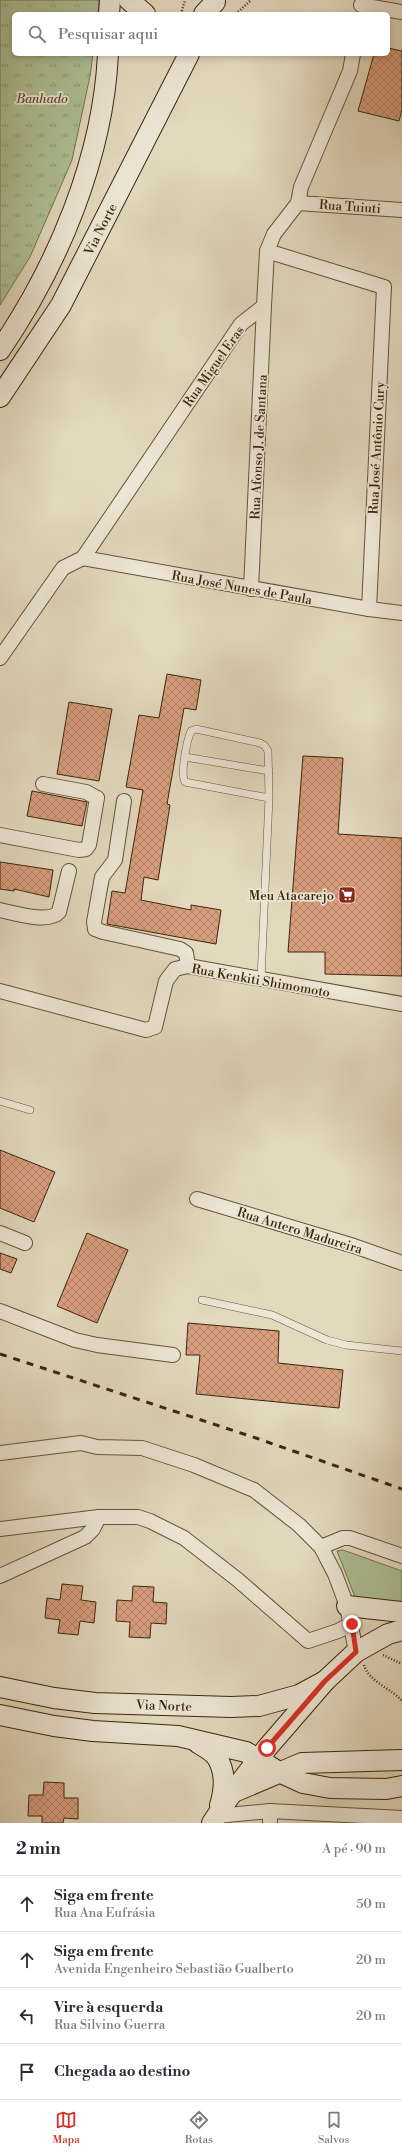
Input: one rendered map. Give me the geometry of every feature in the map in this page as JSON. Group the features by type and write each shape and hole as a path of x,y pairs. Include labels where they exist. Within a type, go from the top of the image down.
{"main road":[{"path":"109,12 110,0"},
{"path":"129,0 143,12"},
{"path":"0,350 43,282 60,245 88,167 106,84 108,56"},
{"name":"Via Norte","path":"0,397 61,305 188,56"},
{"path":"349,1615 402,1612"},
{"path":"214,1820 258,1759 325,1681 356,1652 388,1634 402,1630"},
{"name":"Via Norte","path":"0,1688 54,1698 95,1703 231,1707 259,1706 299,1695 325,1681"},
{"path":"0,1715 54,1726 93,1731 178,1736 246,1752 279,1772 303,1782 330,1788 386,1789 402,1786"},
{"path":"194,1740 216,1755 224,1778 225,1790 214,1820"},
{"path":"232,1793 302,1763 395,1762 402,1760"}],"street":[{"path":"361,6 402,12"},
{"path":"264,306 267,251 274,234 298,203 301,187 350,71 353,56"},
{"name":"Rua Tuiuti","path":"298,203 402,210"},
{"name":"Rua José Antônio Cury","path":"267,251 384,287 369,609"},
{"name":"Rua Miguel Eras","path":"83,558 241,324 264,306"},
{"name":"Rua Afonso J. de Santana","path":"251,589 264,306"},
{"path":"0,658 63,568 83,558"},
{"name":"Rua José Nunes de Paula","path":"83,558 251,589 369,609 402,613"},
{"path":"0,835 86,849 91,838 97,798 86,792 43,784"},
{"path":"124,801 115,860 102,877 94,922 96,929 103,932 180,949 186,953 188,966"},
{"path":"0,910 46,919 56,916 59,912 69,871"},
{"name":"Rua Kenkiti Shimomoto","path":"0,991 146,1030 155,1027 166,981 175,969 188,966 402,1004"},
{"name":"Rua Antero Madureira","path":"197,1199 354,1246 402,1263"},
{"path":"0,1233 24,1243"},
{"path":"0,1311 74,1340 97,1346 173,1355"},
{"path":"0,1453 81,1443 97,1447 142,1448 162,1453 218,1474 254,1490 299,1525 321,1547 335,1574 349,1615 356,1652"},
{"path":"0,1529 99,1517 138,1517 150,1521 184,1538 238,1580 308,1641 338,1631 349,1615"},
{"path":"0,1576 85,1537 93,1529 99,1517"},
{"path":"321,1547 343,1538 350,1538 402,1556"},
{"path":"214,1820 270,1817 402,1818"}],"lane":[{"path":"261,979 269,798 268,751 265,746 196,729 191,731 182,778 189,784 269,798"},
{"path":"185,757 269,771"},
{"path":"0,1101 30,1110"},
{"path":"202,1300 272,1314 327,1340 346,1345 402,1351"}],"path":[{"path":"182,12 185,0"},
{"path":"238,12 251,0"},
{"path":"356,1652 370,1676 395,1692 402,1701"}],"green space":[{"name":"Banhado","path":"0,0 99,0 98,12 12,12 12,56 93,56 90,76 72,160 30,257 0,305"},
{"path":"343,1550 402,1571 402,1608 357,1602 337,1551"}],"building":[{"path":"390,48 402,51 402,110 399,121 358,111 373,56 390,56"},
{"path":"167,674 201,680 196,710 184,708 167,804 170,805 158,880 144,877 141,900 191,910 191,905 221,910 216,944 107,924 112,891 125,893 143,790 126,787 139,715 159,718"},
{"path":"69,702 112,709 99,781 57,774"},
{"name":"Meu Atacarejo","path":"303,756 343,758 338,834 402,838 402,976 325,974 325,952 288,952"},
{"path":"32,791 87,802 82,826 27,816"},
{"path":"0,862 53,870 49,897 14,889 14,891 0,889"},
{"path":"0,1150 55,1172 34,1222 0,1208"},
{"path":"87,1233 128,1250 97,1323 57,1306"},
{"path":"0,1253 17,1259 11,1273 0,1269"},
{"path":"188,1323 279,1331 278,1363 343,1370 339,1408 196,1394 200,1355 186,1355"},
{"path":"62,1584 83,1586 81,1600 96,1602 94,1623 80,1621 78,1635 58,1633 60,1620 45,1618 47,1598 60,1600"},
{"path":"133,1586 154,1587 153,1602 167,1603 166,1624 151,1623 150,1638 129,1637 130,1622 116,1621 117,1600 132,1601"},
{"path":"44,1782 64,1783 64,1798 78,1798 78,1819 64,1818 63,1823 42,1823 42,1816 28,1816 29,1795 43,1795"}],"railway":[{"path":"0,1354 256,1438 402,1489"}],"place":[{"name":"Meu Atacarejo","path":"347,895"}],"route":[{"path":"267,1748 325,1681 356,1652 352,1624"}]}
